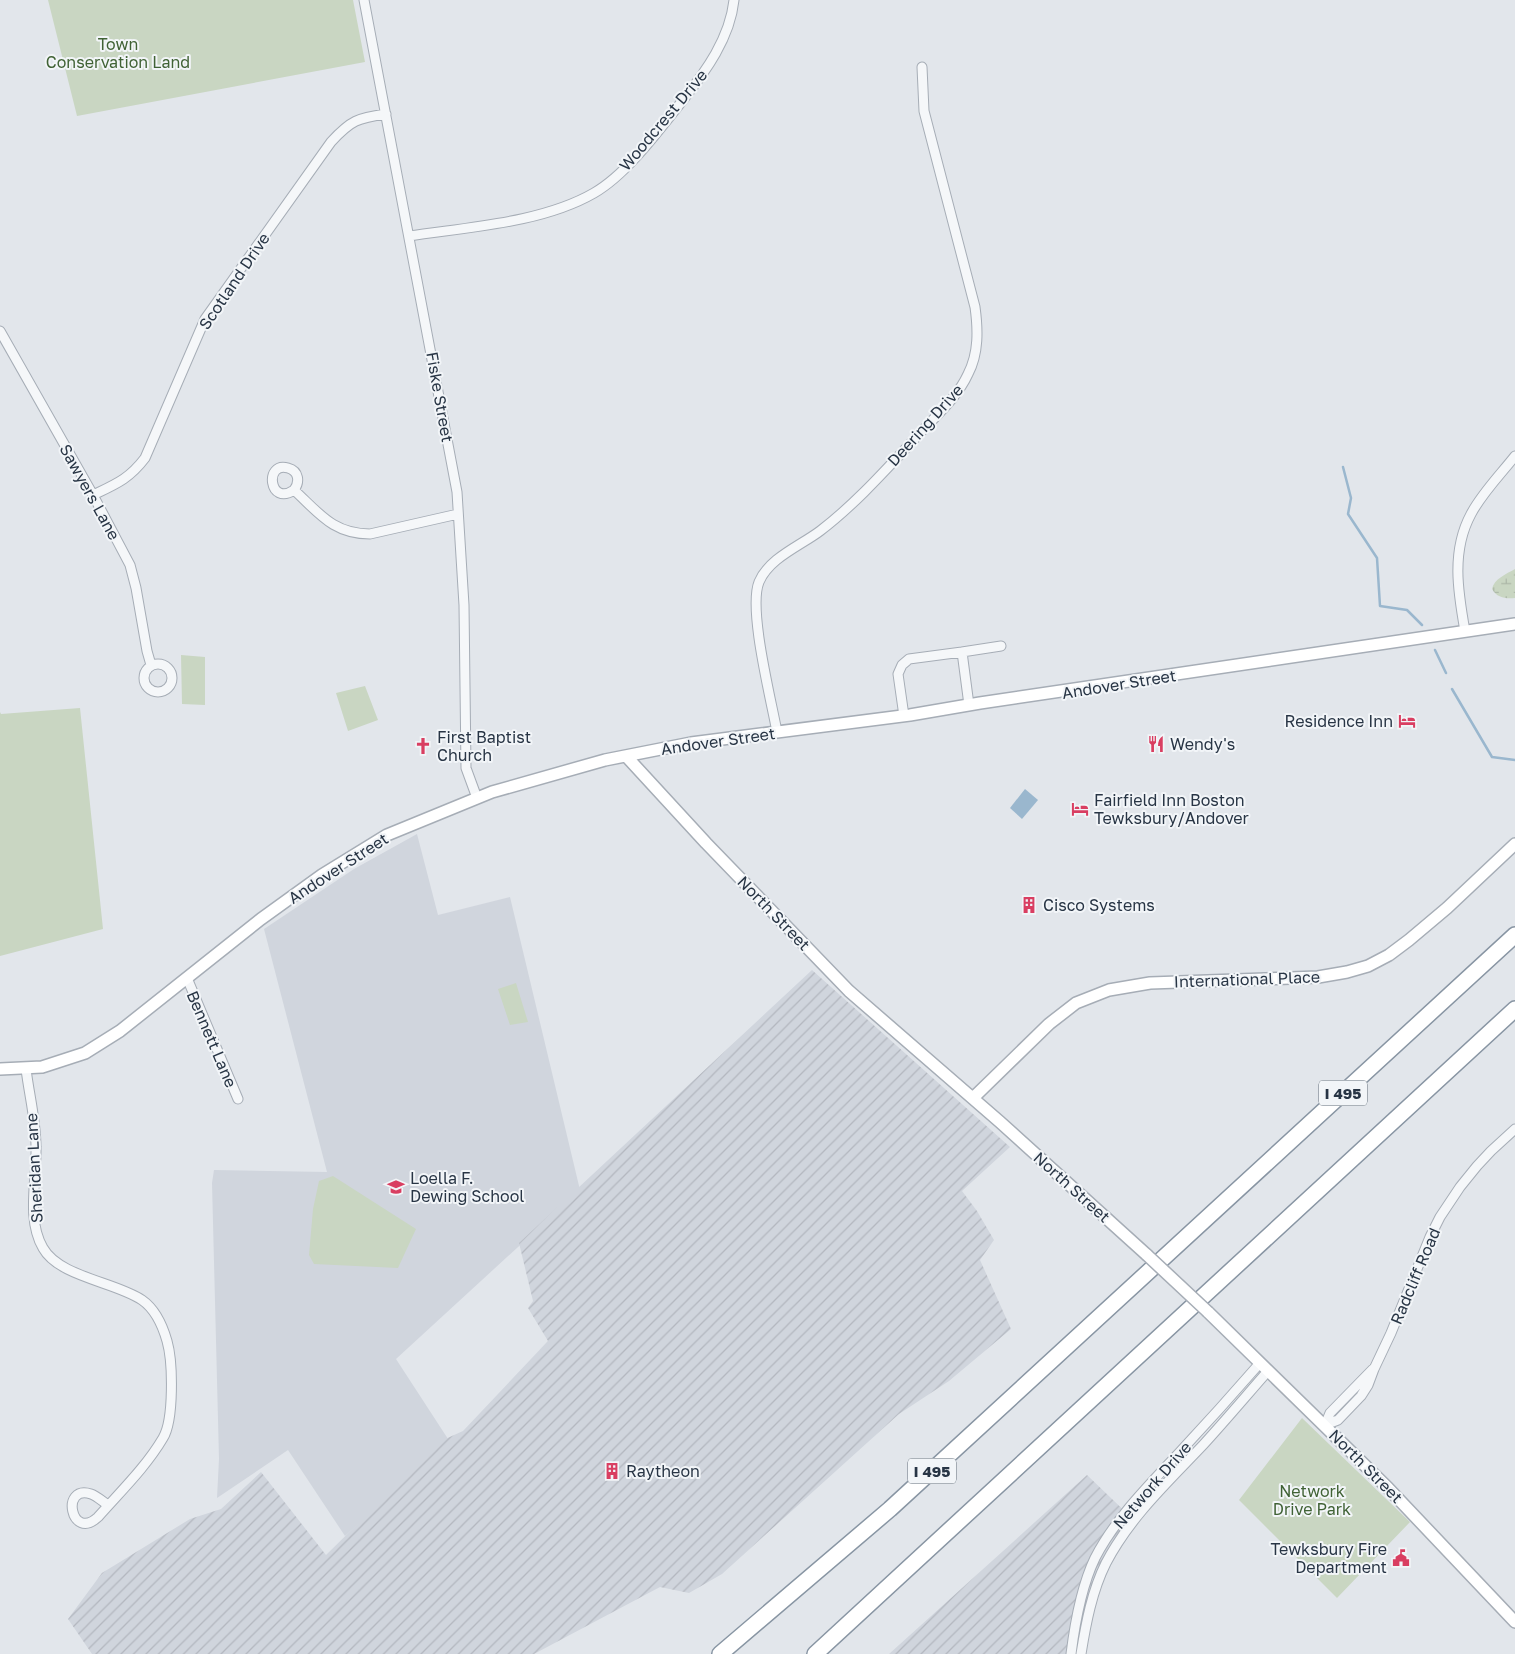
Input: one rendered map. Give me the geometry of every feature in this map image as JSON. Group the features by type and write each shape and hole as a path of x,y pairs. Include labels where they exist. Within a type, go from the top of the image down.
{"highway":[{"name":"I 495","path":"720,1654 890,1509 1515,935"},
{"path":"815,1654 1515,1009"},
{"path":"1448,1071 1515,1017"}],"main road":[{"name":"Andover Street","path":"0,1069 42,1067 85,1054 120,1031 261,919 322,875 387,835 477,798 520,784 605,760 691,743 904,716 1515,624"},
{"name":"North Street","path":"626,756 712,849 849,991 973,1098 1208,1312 1388,1488 1515,1622"},
{"name":"International Place","path":"973,1098 1049,1024 1076,1003 1088,997 1125,986 1150,983 1288,980 1347,972 1368,966 1390,955 1410,940 1515,844"}],"street":[{"name":"Fiske Street","path":"364,0 455,482 464,605 466,768 477,798"},
{"name":"Woodcrest Drive","path":"409,236 542,214 568,206 604,186 633,160 698,81 717,52 727,28 734,0"},
{"name":"Deering Drive","path":"777,732 755,606 758,583 764,573 776,561 819,532 844,511 894,462 948,403 962,384 974,361 978,331 975,307 924,111 922,67"},
{"name":"Scotland Drive","path":"93,495 135,472 145,458 205,319 331,142 344,127 355,120 386,114"},
{"name":"Sawyers Lane","path":"0,331 93,495 130,565 145,644 152,665"},
{"path":"1465,631 1458,591 1457,571 1459,548 1463,532 1476,506 1515,456"},
{"path":"294,490 330,523 338,528 358,534 370,534 458,514"},
{"path":"904,716 898,674 902,665 909,660 1001,646"},
{"path":"962,652 969,705"},
{"name":"Bennett Lane","path":"187,978 238,1100"},
{"name":"Sheridan Lane","path":"26,1069 36,1147 34,1219 42,1247 47,1255 62,1266 142,1300 157,1317 167,1342 171,1398 169,1420 164,1437 149,1458 108,1505"},
{"name":"Radcliff Road","path":"1325,1425 1330,1413 1374,1369 1440,1217 1477,1166 1515,1130"},
{"name":"Network Drive","path":"1071,1654 1077,1616 1086,1584 1096,1558 1111,1533 1135,1501 1264,1367"},
{"name":"Network Drive","path":"1081,1654 1087,1618 1096,1587 1106,1563 1120,1539 1144,1508 1207,1441 1264,1367"}],"shaded area":[{"name":"Loella F. Dewing School","path":"417,834 438,915 510,897 580,1190 396,1359 450,1442 345,1536 288,1450 217,1498 219,1459 212,1183 214,1170 327,1172 264,929 354,869"},
{"path":"812,970 1010,1147 962,1191 977,1211 994,1240 980,1260 1011,1329 949,1381 899,1414 722,1574 689,1593 660,1587 534,1654 92,1654 68,1619 102,1573 190,1519 221,1509 261,1472 326,1555 443,1440 463,1431 548,1341 528,1308 533,1301 519,1243"},
{"path":"1087,1475 1137,1523 1107,1570 1090,1616 1085,1654 889,1654"}],"green space":[{"name":"Town Conservation Land","path":"48,0 353,0 365,62 77,116"},
{"path":"1515,569 1515,598 1505,598 1496,594 1492,589 1495,582"},
{"path":"181,655 205,657 205,705 182,704"},
{"path":"365,686 378,720 348,731 336,693"},
{"path":"80,708 103,929 0,956 0,712 1,714"},
{"path":"516,983 528,1022 510,1025 498,989"},
{"path":"333,1176 416,1229 398,1268 314,1264 309,1255 313,1209 319,1181"},
{"name":"Network Drive Park","path":"1302,1418 1410,1522 1337,1598 1239,1500"}],"water":[{"path":"1025,789 1038,800 1022,819 1010,808"}],"waterway":[{"path":"1343,467 1351,498 1348,514 1377,558 1380,606 1407,610 1422,625"},
{"path":"1435,650 1446,673"},
{"path":"1452,689 1492,757 1515,760"}],"place":[{"name":"Residence Inn","path":"1407,721"},
{"name":"Wendy's","path":"1156,744"},
{"name":"First Baptist Church","path":"423,746"},
{"name":"Fairfield Inn Boston Tewksbury/Andover","path":"1080,809"},
{"name":"Cisco Systems","path":"1029,905"},
{"name":"Loella F. Dewing School","path":"396,1187"},
{"name":"Raytheon","path":"612,1471"},
{"name":"Tewksbury Fire Department","path":"1401,1558"}]}
